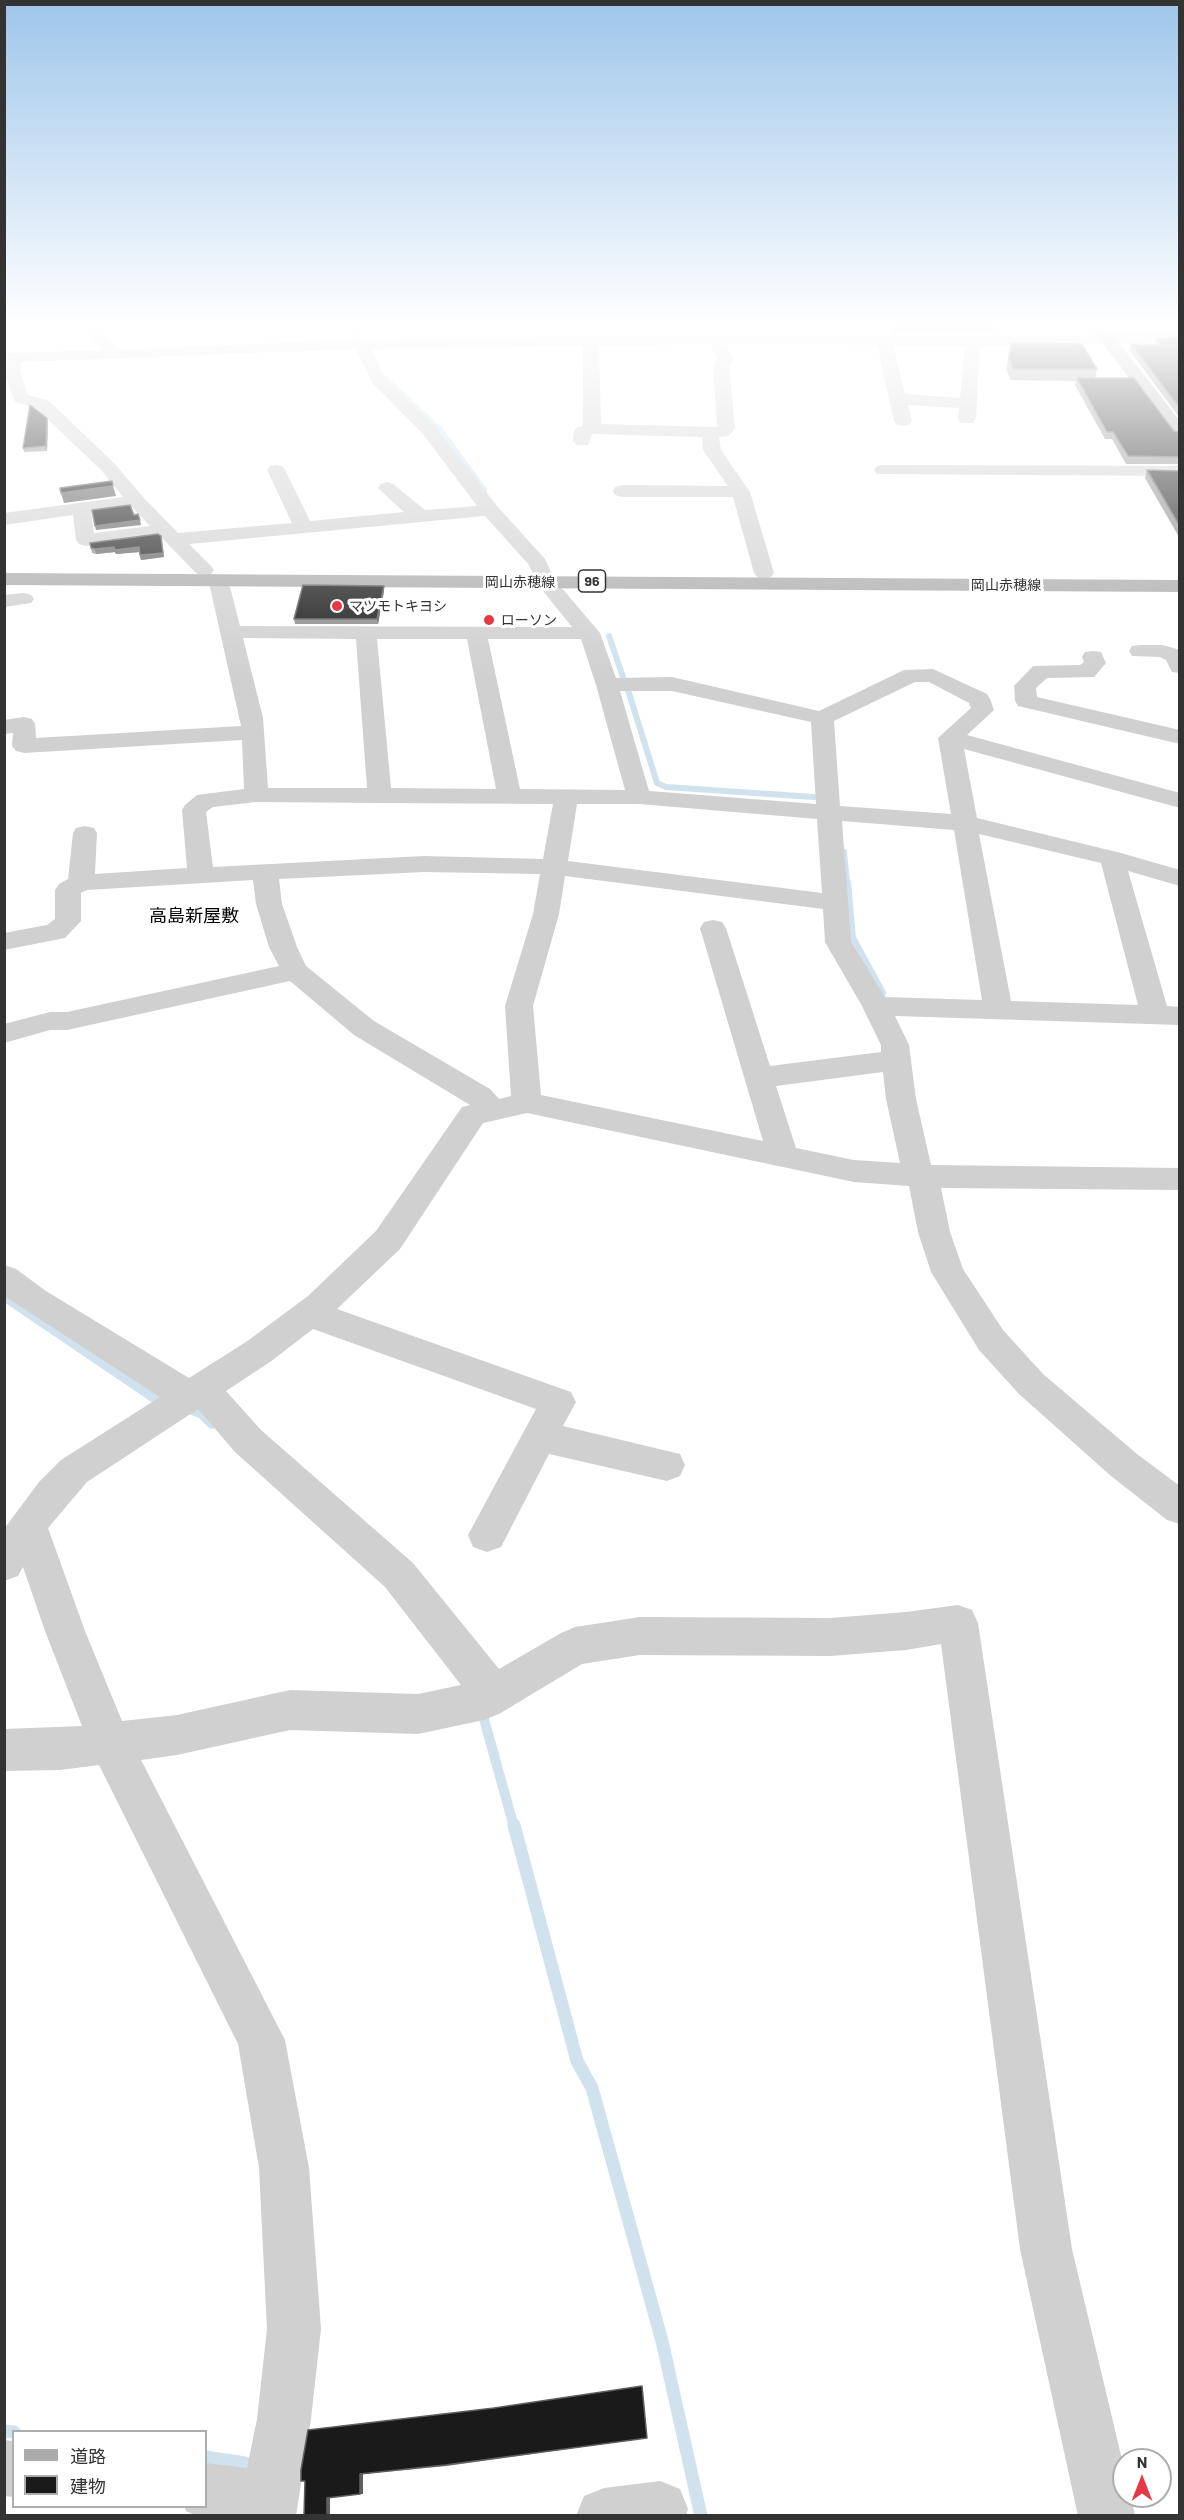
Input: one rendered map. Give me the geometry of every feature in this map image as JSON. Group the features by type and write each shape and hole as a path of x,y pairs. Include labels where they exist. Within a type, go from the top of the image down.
{"main road":[{"name":"岡山赤穂線","path":"4,569 209,574 1179,586"},
{"name":"岡山赤穂線","path":"544,577 764,573 1179,574"},
{"name":"岡山赤穂線","path":"4,579 209,574"}],"street":[{"path":"82,443 220,587 253,732 256,795"},
{"path":"439,443 490,510 538,563 544,577 589,633 607,685 639,797"},
{"path":"711,443 712,450 741,492 764,573"},
{"path":"276,470 304,527"},
{"path":"883,470 1179,471"},
{"path":"387,488 420,516"},
{"path":"622,491 741,492"},
{"path":"4,519 136,501"},
{"path":"81,509 86,540 304,527 490,510"},
{"path":"231,632 589,633"},
{"path":"366,632 381,796"},
{"path":"476,633 508,796"},
{"path":"1140,651 1163,651 1175,656 1179,667"},
{"path":"1093,657 1095,663 1086,672 1041,671 1025,686 1026,701 1179,737"},
{"path":"607,685 672,684 822,718 912,675 933,676 979,699 983,710 950,738"},
{"path":"822,718 838,942 876,1006 895,1045 901,1099 916,1166 922,1176 934,1232 948,1272 991,1340 1031,1384 1124,1465 1179,1508"},
{"path":"4,727 24,724 24,746 253,732"},
{"path":"950,738 1179,801"},
{"path":"950,738 998,1009"},
{"path":"201,874 194,810 206,800 256,795 508,796 639,797 965,823 1112,858 1179,878"},
{"path":"526,1103 519,1006 546,914 566,797"},
{"path":"81,883 85,833"},
{"path":"876,1006 1167,1016 1112,858"},
{"path":"4,942 56,932 69,921 68,890 81,883 201,874 265,873 424,864 553,867 834,903"},
{"path":"265,873 273,915 283,947 295,971 364,1029 479,1096 492,1110"},
{"path":"713,928 783,1157"},
{"path":"4,1034 50,1021 66,1021 295,971"},
{"path":"759,1078 898,1060"},
{"path":"4,1564 28,1525 52,1494 74,1471 311,1314 388,1240 473,1115 526,1103 854,1171 922,1176 1179,1179"},
{"path":"4,1278 248,1441 399,1575 482,1699"},
{"path":"311,1314 558,1402 487,1535"},
{"path":"539,1436 668,1465"},
{"path":"28,1525 65,1631 110,1743 261,2040 284,2168 294,2329 284,2419 236,2503"},
{"path":"4,1750 60,1749 177,1735 290,1710 418,1714 482,1699 575,1646 640,1636 830,1637 906,1631 958,1623 1046,2249 1107,2516"},
{"path":"604,2516 660,2509"}],"building":[{"path":"24,443 46,443 46,446 23,448"},
{"path":"1120,443 1179,443 1179,457 1128,456"},
{"path":"1147,470 1179,471 1179,525"},
{"path":"112,481 113,486 61,493 60,488"},
{"path":"130,505 134,515 138,514 140,520 95,526 92,510"},
{"path":"158,534 161,536 163,553 140,555 139,547 115,550 114,547 95,549 91,548 90,543"},
{"path":"303,585 384,586 377,619 294,619"},
{"path":"642,2386 647,2438 360,2474 360,2494 327,2498 327,2516 304,2516 305,2481 301,2481 301,2470 308,2430 494,2408"}],"waterway":[{"path":"450,443 485,490"},
{"path":"609,636 624,680"},
{"path":"628,690 657,783 666,787 814,797"},
{"path":"844,852 847,883"},
{"path":"847,882 852,938 882,993"},
{"path":"4,1296 159,1401 167,1403"},
{"path":"185,1407 202,1414 212,1424"},
{"path":"482,1712 514,1827"},
{"path":"514,1825 577,2061 592,2088 662,2341 701,2516"},
{"path":"4,2431 12,2432"},
{"path":"207,2457 245,2463 244,2472"}],"place":[{"name":"マツモトキヨシ","path":"337,606"},
{"name":"ローソン","path":"489,620"}],"district":[{"name":"高島新屋敷","path":"194,916"}]}
